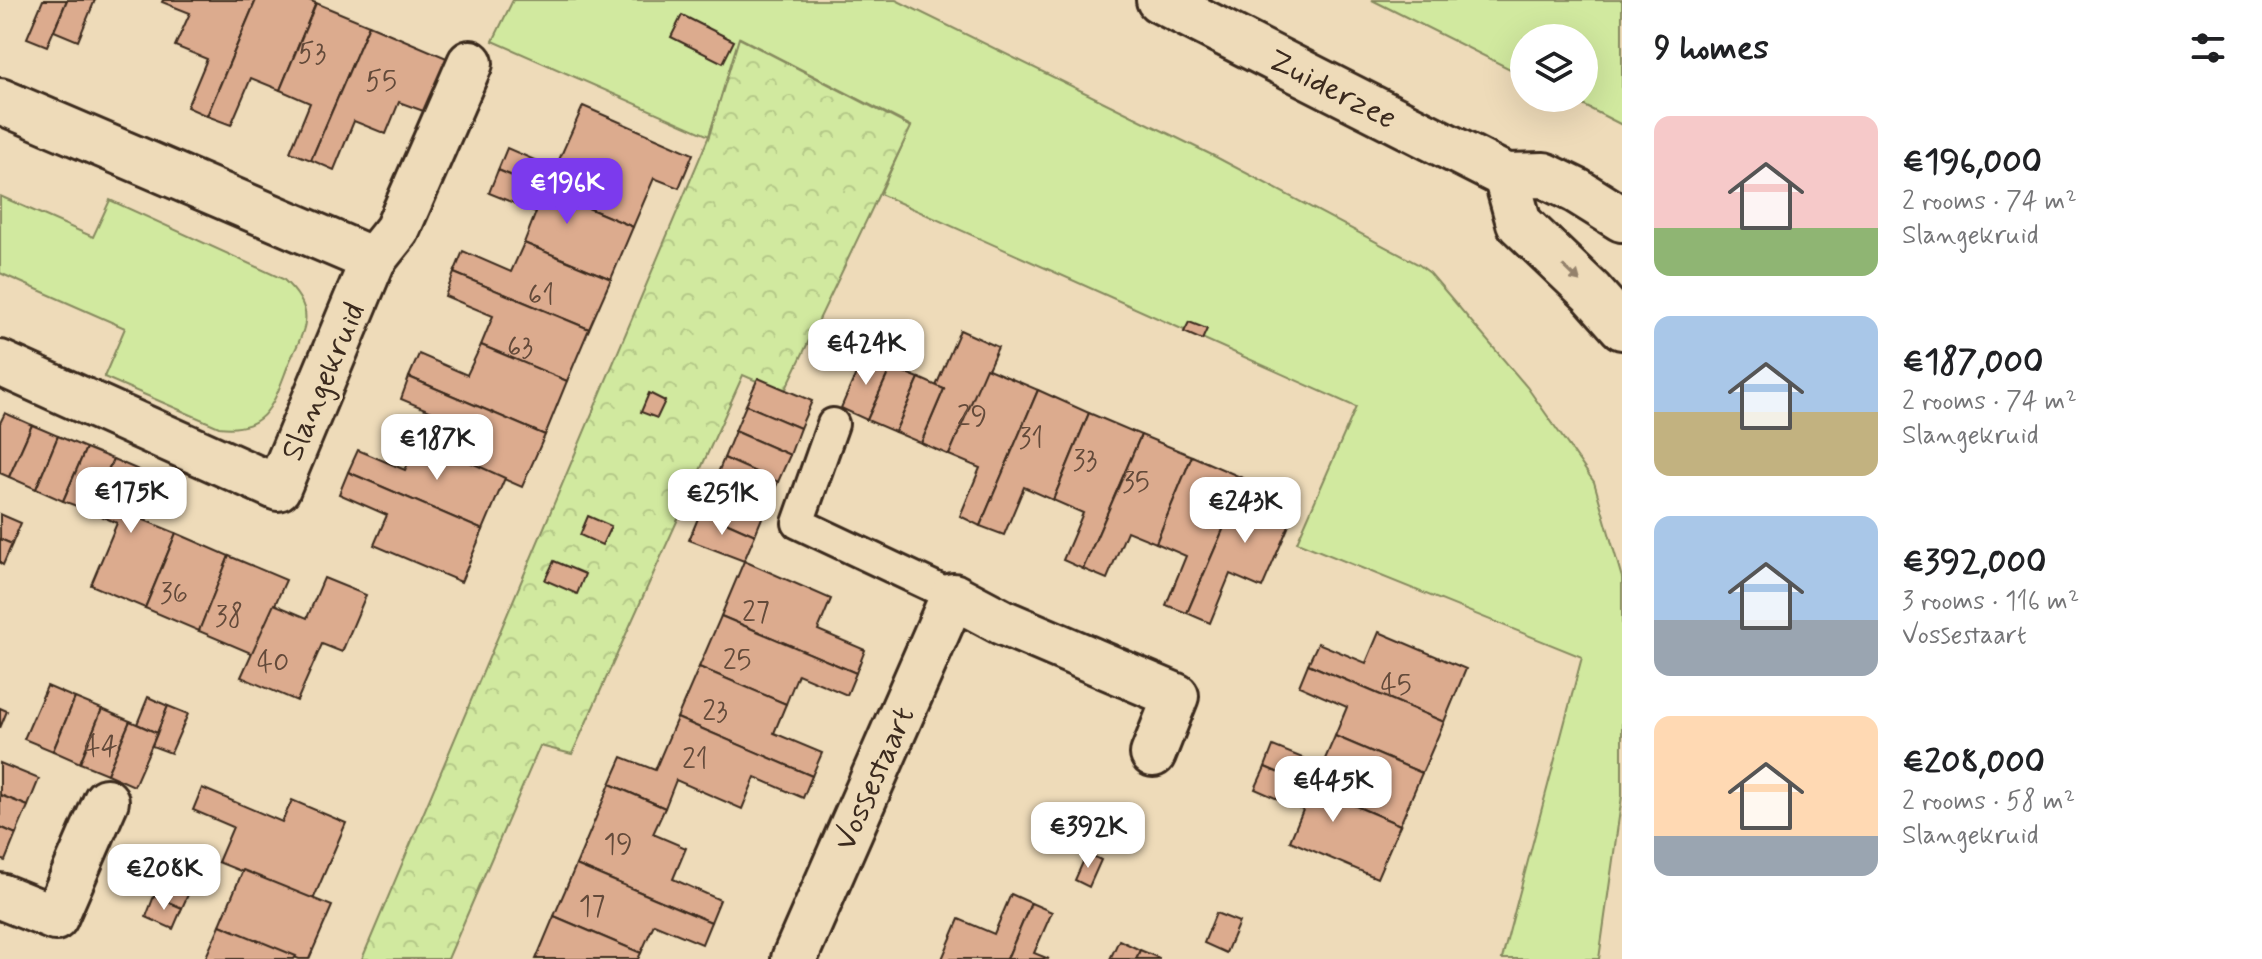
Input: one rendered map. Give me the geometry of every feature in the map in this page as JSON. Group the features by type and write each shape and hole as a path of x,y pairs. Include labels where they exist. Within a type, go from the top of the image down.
{"street":[{"name":"Zuiderzee","path":"1159,0 1506,176 1544,175 1622,219"},
{"name":"Slangekruid","path":"0,363 278,488 373,260 397,230 470,63"},
{"name":"Slangekruid","path":"0,101 373,260"},
{"path":"1506,176 1519,223 1591,292 1622,327"},
{"path":"953,596 1002,622 1176,696 1153,754"},
{"name":"Vossestaart","path":"794,959 953,596"},
{"path":"0,896 55,918 106,801"}],"lane":[{"path":"833,424 798,523 953,596"}],"green space":[{"path":"513,0 896,0 1214,156 1430,273 1527,387 1594,482 1622,578 1622,796 1599,959 1502,959 1582,657 1297,542 1356,407 880,194 911,126 740,38 709,136 493,41"},
{"path":"1372,0 1622,0 1622,125 1596,112 1598,24 1510,24 1510,69"},
{"path":"739,38 911,127 784,393 743,375 572,754 540,746 448,959 362,959 709,136"},
{"path":"0,196 93,237 110,200 283,279 303,304 305,322 301,338 267,412 248,425 219,427 104,377 125,328 0,273"}],"building":[{"path":"43,0 67,0 47,46 27,38"},
{"path":"67,0 95,0 78,41 54,31"},
{"path":"163,0 256,0 207,116 187,107 207,59 175,46 190,13"},
{"path":"256,0 309,0 316,3 280,90 251,78 231,125 207,116"},
{"path":"316,3 369,25 311,160 290,152 310,103 280,90"},
{"path":"682,15 734,41 723,63 671,37"},
{"path":"369,25 449,59 426,112 399,102 386,134 354,121 334,170 311,160"},
{"path":"583,106 693,154 679,188 654,178 633,227 498,170 507,148 555,169"},
{"path":"498,170 633,227 611,279 524,243 536,212 489,193"},
{"path":"524,243 611,279 589,329 454,273 463,251 511,272"},
{"path":"454,273 589,329 567,381 481,345 493,316 445,296"},
{"path":"1189,322 1207,329 1202,340 1184,332"},
{"path":"960,330 998,347 949,455 921,443 944,389 936,386"},
{"path":"481,345 567,381 545,435 409,377 419,354 467,375"},
{"path":"864,355 891,367 867,420 841,408"},
{"path":"891,367 919,378 895,432 867,420"},
{"path":"986,368 1038,390 980,526 960,516 980,468 949,455"},
{"path":"409,377 545,435 522,487 436,449 449,419 401,399"},
{"path":"758,378 812,401 800,428 746,405"},
{"path":"919,378 944,389 921,443 895,432"},
{"path":"1038,390 1089,413 1053,500 1024,487 1004,535 980,526"},
{"path":"649,393 665,401 657,418 641,412"},
{"path":"746,405 800,428 790,455 735,431"},
{"path":"5,413 32,425 9,477 0,473 0,423"},
{"path":"1089,413 1141,435 1083,569 1063,560 1083,513 1053,500"},
{"path":"32,425 58,436 36,489 9,477"},
{"path":"735,431 790,455 778,482 724,458"},
{"path":"1141,435 1192,456 1156,543 1127,531 1107,579 1083,569"},
{"path":"58,436 86,448 63,501 36,489"},
{"path":"419,439 505,478 483,530 348,472 358,450 405,470"},
{"path":"86,448 113,459 90,511 63,501"},
{"path":"1192,456 1245,479 1187,613 1166,605 1186,556 1156,543"},
{"path":"724,458 778,482 766,508 713,485"},
{"path":"113,459 162,480 144,520 176,533 145,608 91,585 117,523 90,511"},
{"path":"348,472 483,530 461,582 374,545 387,515 339,494"},
{"path":"1245,479 1299,502 1262,588 1230,574 1210,623 1187,613"},
{"path":"713,485 766,508 755,535 701,511"},
{"path":"701,511 755,535 744,561 689,540"},
{"path":"0,514 21,523 12,544 0,539"},
{"path":"588,516 611,526 602,545 580,535"},
{"path":"176,533 229,556 199,631 145,608"},
{"path":"0,539 12,544 3,565 0,563"},
{"path":"229,556 286,580 253,654 199,631"},
{"path":"554,561 585,574 577,594 545,580"},
{"path":"744,561 831,599 818,630 865,650 856,673 721,616"},
{"path":"324,578 366,595 342,652 322,644 297,701 241,677 274,604 307,618"},
{"path":"721,616 856,673 847,695 798,674 786,704 699,667"},
{"path":"1379,632 1466,669 1444,722 1308,664 1318,643 1366,663"},
{"path":"1308,664 1444,722 1422,773 1335,736 1347,707 1299,686"},
{"path":"699,667 786,704 774,733 822,753 812,776 677,718"},
{"path":"47,686 75,698 53,751 24,739"},
{"path":"148,697 168,706 157,733 137,724"},
{"path":"75,698 102,709 80,763 53,751"},
{"path":"168,706 188,714 171,753 152,746"},
{"path":"0,708 7,711 0,728"},
{"path":"102,709 130,721 107,774 80,763"},
{"path":"677,718 812,776 803,798 755,777 742,809 676,780 665,808 610,784 622,757 655,770"},
{"path":"130,721 157,733 134,786 107,774"},
{"path":"1335,736 1422,773 1400,825 1265,767 1273,746 1322,766"},
{"path":"0,763 39,779 28,806 0,795"},
{"path":"1265,767 1400,825 1377,878 1290,841 1303,810 1255,789"},
{"path":"610,784 665,808 653,834 686,848 673,879 720,900 711,922 576,865"},
{"path":"202,788 282,822 292,800 346,823 313,900 218,862 233,827 193,810"},
{"path":"0,795 28,806 16,834 0,827"},
{"path":"0,827 16,834 5,861 0,859"},
{"path":"1087,853 1101,860 1089,887 1075,880"},
{"path":"576,865 711,922 702,944 654,924 641,953 554,916"},
{"path":"243,870 332,906 309,959 299,959 220,925"},
{"path":"164,876 191,888 182,908 154,896"},
{"path":"1011,894 1031,903 1007,959 942,959 959,919 994,934"},
{"path":"154,896 182,908 173,929 146,917"},
{"path":"1031,903 1052,912 1034,953 1049,959 1007,959"},
{"path":"1216,913 1239,922 1226,953 1204,943"},
{"path":"554,916 641,953 638,959 536,959"},
{"path":"220,925 296,956 294,959 205,959"},
{"path":"1119,940 1140,950 1136,959 1110,959"},
{"path":"1140,950 1159,958 1159,959 1136,959"}]}
